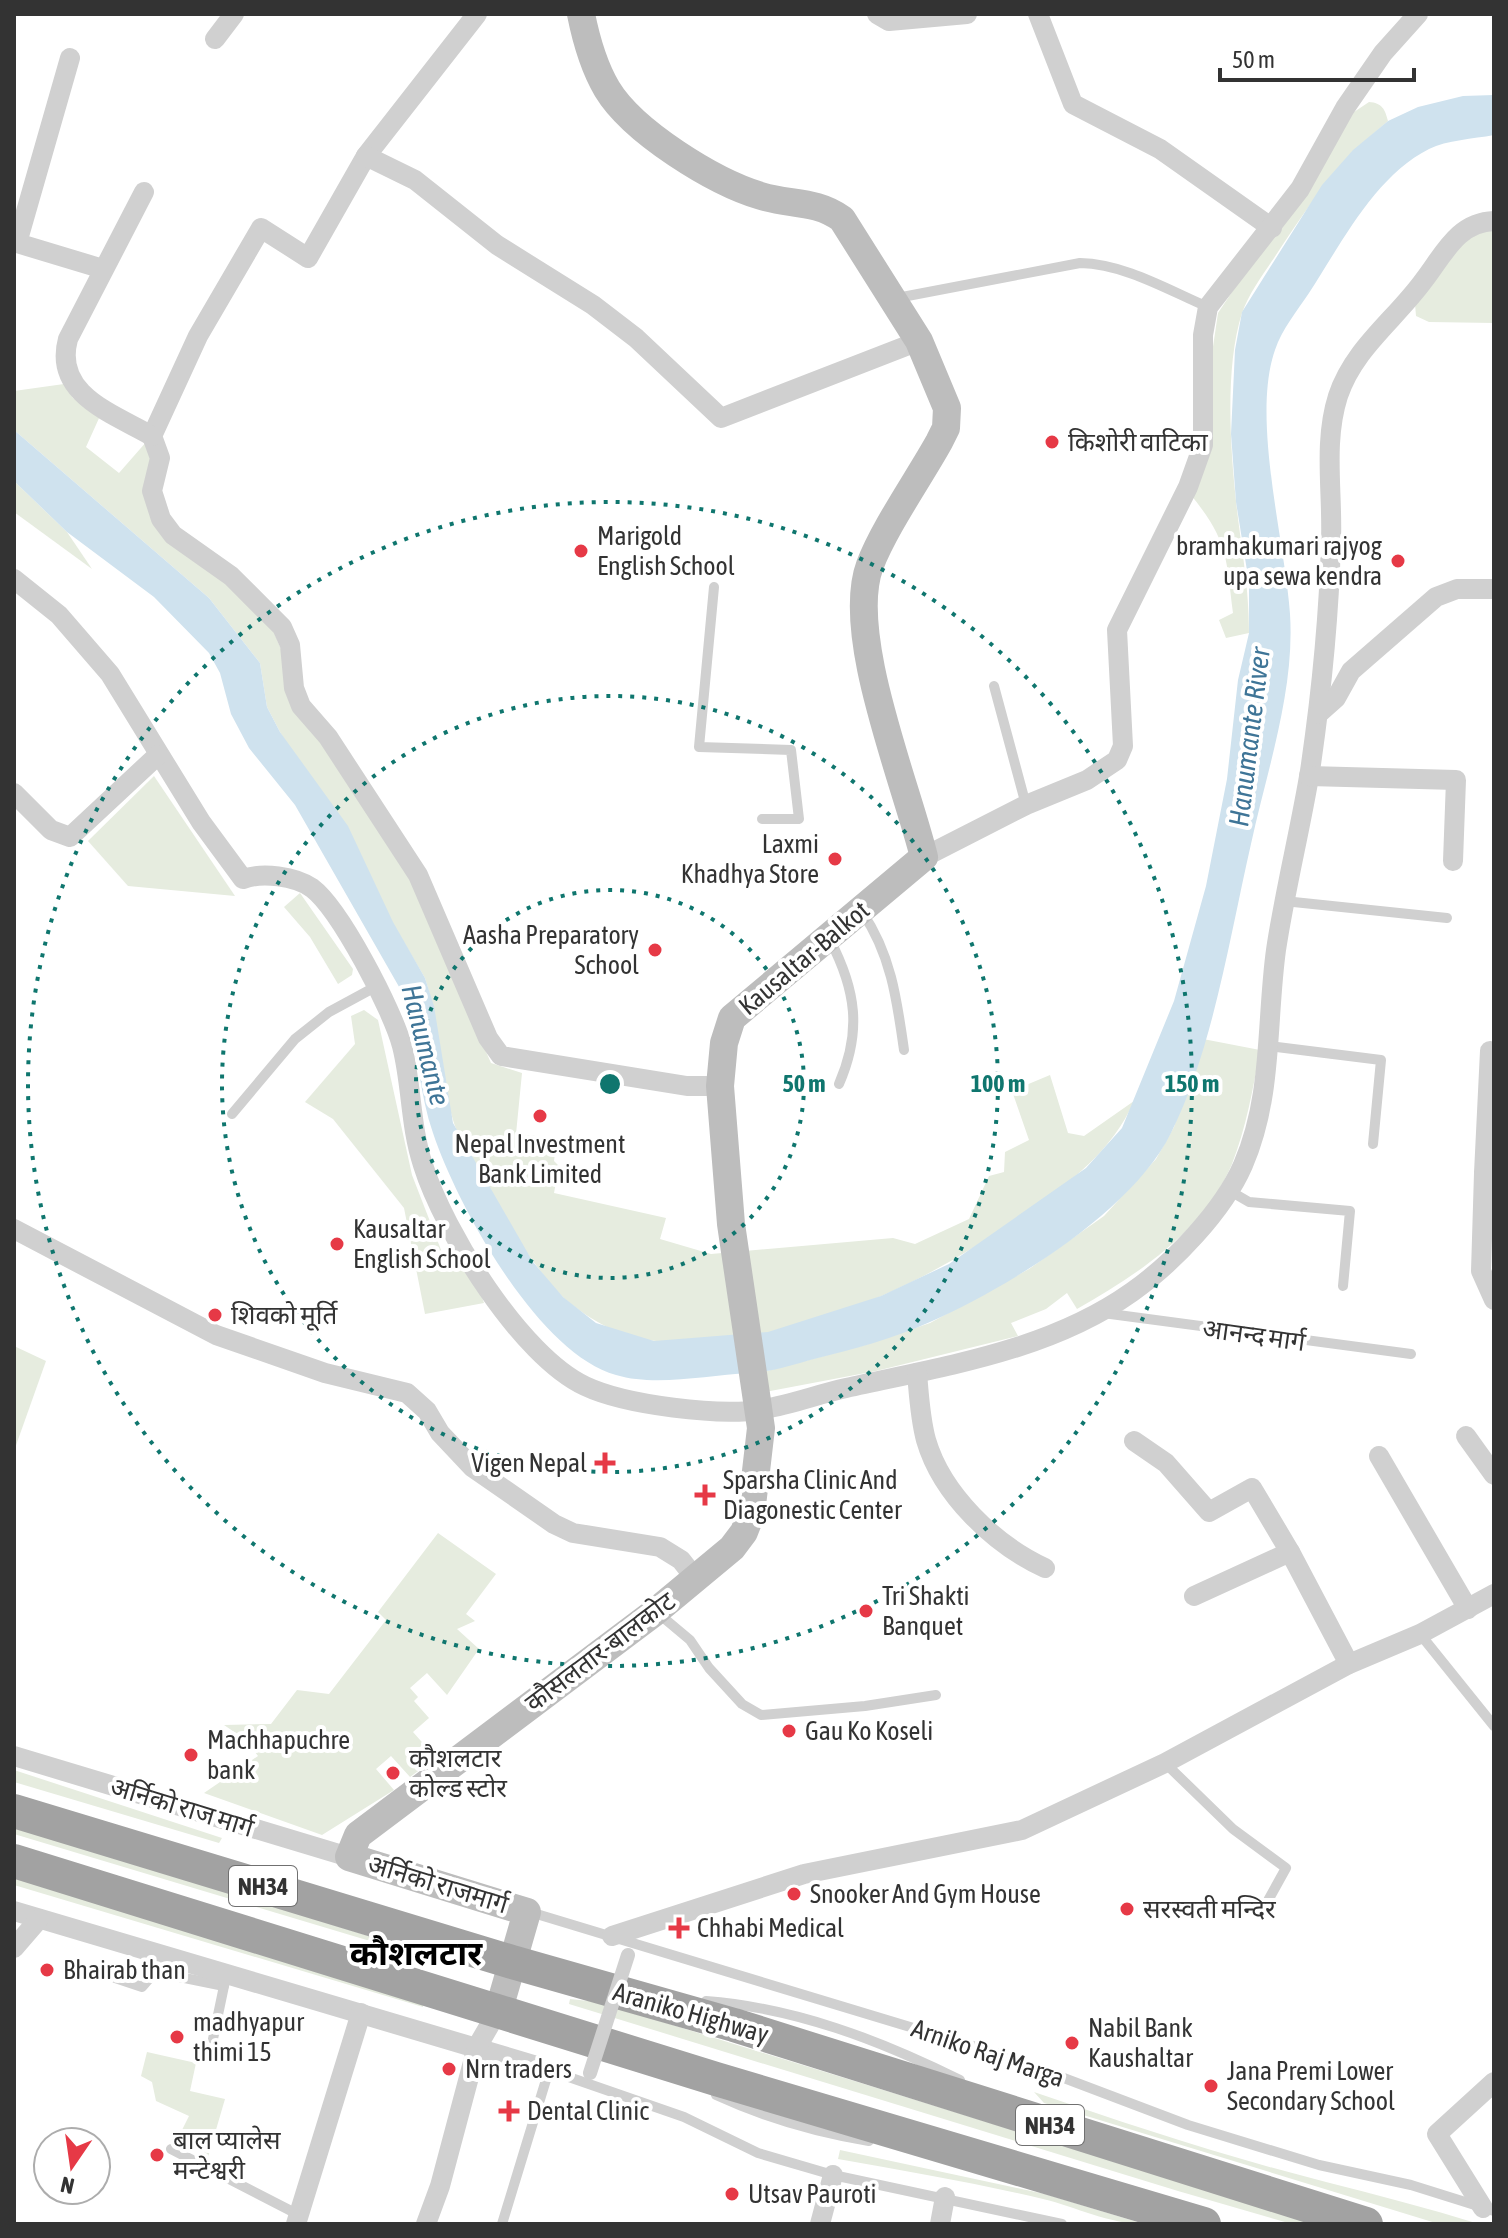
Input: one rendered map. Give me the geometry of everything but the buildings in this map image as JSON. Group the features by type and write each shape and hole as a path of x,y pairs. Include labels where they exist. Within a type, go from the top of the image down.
{"highway":[{"name":"Araniko Highway","path":"14,1811 632,1996 1366,2224"},
{"name":"Araniko Highway","path":"14,1861 1204,2224"}],"main road":[{"path":"581,14 589,47 608,90 640,125 687,159 733,186 782,202 825,207 842,219 919,341 947,408 946,428 870,565 863,613 875,687 924,857"},
{"name":"Kausaltar-Balkot","path":"731,1224 720,1086 724,1043 732,1018 924,857"},
{"name":"कौसलतार-बालकोट","path":"349,1857 358,1835 655,1612 732,1548 748,1523 761,1446 731,1224"},
{"name":"अर्निको राजमार्ग","path":"349,1857 527,1912"},
{"path":"499,2009 527,1912"}],"street":[{"path":"215,39 234,14"},
{"path":"152,436 198,336 261,228 308,258 366,156 477,14"},
{"path":"877,14 889,21 967,14"},
{"path":"1038,14 1073,104 1160,149 1272,228"},
{"path":"924,857 1026,805 1087,780 1117,760 1123,746 1117,630 1188,487 1203,445 1203,335 1208,307 1300,189 1352,97 1383,53 1418,14"},
{"path":"70,58 17,243 103,269"},
{"path":"366,156 415,180 497,245 593,305 636,338 721,418 919,341"},
{"path":"144,192 68,339 64,368 77,391 152,436 160,458 152,491 161,519 173,535 231,576 282,627 290,645 294,688 301,706 328,737 418,875 488,1038 501,1056 687,1086 720,1086"},
{"path":"14,579 59,615 110,674 158,755 243,879 260,873 310,886 335,918 377,986 403,1050 409,1106 423,1166 444,1214 515,1327 561,1373 627,1402 756,1403 917,1373 1013,1349 1057,1334 1134,1291 1184,1245 1230,1191 1257,1126 1266,1087 1272,989 1284,901 1318,714 1332,538 1329,486 1332,416 1340,388 1353,362 1408,303 1461,230 1494,221"},
{"path":"1318,714 1336,698 1351,671 1436,597 1457,589 1494,589"},
{"path":"14,793 51,830 70,837 158,755"},
{"path":"1309,776 1456,780 1453,861"},
{"path":"1490,1051 1489,1174 1481,1271 1494,1300"},
{"path":"14,1229 216,1335 325,1373 407,1393 427,1411 440,1433 472,1467 554,1524 573,1533 660,1547 681,1560 695,1578"},
{"path":"917,1373 926,1442 943,1477 1000,1542 1017,1555 1045,1568"},
{"path":"1466,1436 1494,1475"},
{"path":"1134,1441 1166,1463 1209,1512 1252,1488 1349,1664"},
{"path":"1379,1456 1468,1609"},
{"path":"1194,1596 1290,1552"},
{"path":"612,1936 804,1874 1022,1830 1165,1763 1349,1664 1420,1634 1494,1594"},
{"name":"अर्निको राज मार्ग","path":"14,1756 349,1857"},
{"path":"14,1911 226,1980 361,2013 543,2068"},
{"path":"14,1948 39,1919"},
{"path":"590,2073 628,1955"},
{"path":"426,2224 440,2186 477,2047 499,2009"},
{"path":"297,2219 361,2013"},
{"path":"1488,2209 1437,2134 1494,2082"},
{"path":"820,2224 833,2175"},
{"path":"940,2224 945,2197"}],"lane":[{"path":"895,299 1080,263 1114,267 1208,307"},
{"path":"714,587 699,747 791,750 799,819 762,819"},
{"path":"994,686 1026,805"},
{"path":"1284,901 1447,918"},
{"path":"862,910 883,948 895,986 904,1050"},
{"path":"829,938 849,976 854,1013 848,1062 839,1084"},
{"path":"232,1114 295,1039 329,1012 377,986"},
{"path":"1269,1046 1381,1060 1373,1144"},
{"path":"1230,1191 1249,1202 1350,1211 1343,1286"},
{"name":"आनन्द मार्ग","path":"1097,1312 1411,1354"},
{"path":"655,1612 669,1619 690,1640 709,1668 742,1704 761,1715 865,1706 936,1695"},
{"path":"1420,1634 1494,1726"},
{"path":"1165,1763 1233,1829 1286,1868 1265,1906"},
{"name":"Arniko Raj Marga","path":"527,1912 1006,2056 1188,2125 1319,2165 1411,2185 1488,2209"},
{"path":"115,1978 142,1987 155,1972 226,1980 213,2039"},
{"path":"502,2224 543,2068 684,2117 758,2153 833,2175 1062,2224"},
{"path":"171,2149 297,2219"},
{"path":"1008,2224 1011,2212"}],"shaded area":[{"path":"1369,102 1382,107 1388,121 1354,152 1314,200 1257,283 1242,313 1233,357 1231,431 1249,633 1226,638 1219,620 1233,613 1223,550 1212,525 1191,495 1218,313 1351,114"},
{"path":"1488,230 1494,231 1494,323 1429,322 1416,316 1415,304 1466,239"},
{"path":"64,384 73,398 100,416 86,447 119,473 147,441 153,449 143,491 271,625 315,732 402,861 491,1063 522,1073 516,1134 557,1138 554,1161 559,1166 554,1193 666,1218 660,1239 711,1254 893,1238 915,1244 969,1219 989,1176 1004,1172 1005,1152 1029,1140 1012,1091 1050,1075 1068,1133 1084,1136 1134,1101 1114,1135 1074,1177 986,1240 898,1288 805,1324 756,1335 707,1341 657,1341 632,1337 596,1321 575,1307 536,1265 471,1161 448,1103 434,1013 425,978 280,732 267,707 260,663 209,598 14,430 14,391"},
{"path":"14,481 67,532 92,569 14,512"},
{"path":"154,776 235,896 128,886 88,841"},
{"path":"300,893 353,969 352,975 338,984 310,937 284,907"},
{"path":"364,1010 378,1020 412,1175 443,1255 477,1282 484,1303 425,1314 404,1208 333,1119 305,1102 355,1044 351,1016"},
{"path":"1203,1039 1260,1050 1245,1122 1232,1164 1220,1188 1186,1230 1145,1266 1077,1309 1067,1293 1046,1309 1011,1323 1018,1336 876,1371 765,1392 763,1372 865,1345 930,1323 1029,1269 1104,1216 1156,1159 1174,1127"},
{"path":"14,1346 46,1361 14,1451"},
{"path":"438,1533 496,1574 466,1614 475,1621 457,1629 479,1649 447,1695 427,1673 410,1688 418,1697 414,1701 429,1718 413,1732 436,1758 410,1777 391,1756 376,1769 394,1790 322,1835 204,1793 258,1756 246,1740 224,1725 271,1724 297,1690 329,1694 386,1620 378,1612"},
{"path":"14,1770 222,1838 219,1843 14,1782"},
{"path":"14,1824 381,1940 380,1944 14,1834"},
{"path":"14,1874 424,1999 423,2007 14,1885"},
{"path":"570,1999 598,2002 1318,2224 1292,2224 1178,2191 569,2004"},
{"path":"147,2052 196,2063 190,2091 225,2099 208,2157 181,2132 189,2116 156,2101 152,2082 141,2076"},
{"path":"1034,2092 1215,2151 1479,2224 1439,2224 1044,2103"},
{"path":"840,2150 1045,2194 1144,2224 1105,2218 1043,2199 992,2188 838,2159"}],"water":[{"path":"1494,95 1494,135 1436,146 1392,176 1347,233 1286,327 1275,350 1267,410 1272,480 1290,614 1284,701 1209,1029 1186,1100 1153,1162 1128,1191 1066,1244 962,1307 902,1334 773,1370 682,1379 631,1378 587,1362 558,1338 530,1308 481,1236 433,1133 402,992 295,805 249,748 231,714 220,673 209,653 154,597 67,532 14,481 14,430 209,598 260,663 267,707 280,732 348,826 393,922 425,978 434,1006 453,1123 533,1262 563,1297 596,1323 654,1341 768,1332 881,1296 949,1264 1086,1168 1122,1128 1174,1001 1206,886 1227,779 1238,680 1249,633 1249,583 1236,502 1231,434 1235,350 1242,312 1322,185 1353,150 1388,121 1418,107 1463,96"}],"place":[{"name":"किशोरी वाटिका","path":"1052,442"},
{"name":"Marigold English School","path":"581,551"},
{"name":"bramhakumari rajyog upa sewa kendra","path":"1398,561"},
{"name":"Laxmi Khadhya Store","path":"835,859"},
{"name":"Aasha Preparatory School","path":"655,950"},
{"name":"Nepal Investment Bank Limited","path":"540,1116"},
{"name":"Kausaltar English School","path":"337,1244"},
{"name":"शिवको मूर्ति","path":"215,1315"},
{"name":"Vigen Nepal","path":"605,1463"},
{"name":"Sparsha Clinic And Diagonestic Center","path":"705,1495"},
{"name":"Tri Shakti Banquet","path":"866,1611"},
{"name":"Gau Ko Koseli","path":"789,1731"},
{"name":"Machhapuchre bank","path":"191,1755"},
{"name":"कौशलटार कोल्ड स्टोर","path":"393,1773"},
{"name":"Snooker And Gym House","path":"794,1894"},
{"name":"सरस्वती मन्दिर","path":"1127,1909"},
{"name":"Chhabi Medical","path":"679,1928"},
{"name":"Bhairab than","path":"47,1970"},
{"name":"madhyapur thimi 15","path":"177,2037"},
{"name":"Nabil Bank Kaushaltar","path":"1072,2043"},
{"name":"Nrn traders","path":"449,2069"},
{"name":"Jana Premi Lower Secondary School","path":"1211,2086"},
{"name":"Dental Clinic","path":"509,2111"},
{"name":"बाल प्यालेस मन्टेश्वरी","path":"157,2155"},
{"name":"Utsav Pauroti","path":"732,2194"}],"district":[{"name":"कौशलटार","path":"416,1952"}],"water label":[{"name":"Hanumante River","path":"1249,737"},
{"name":"Hanumante","path":"426,1045"}]}
